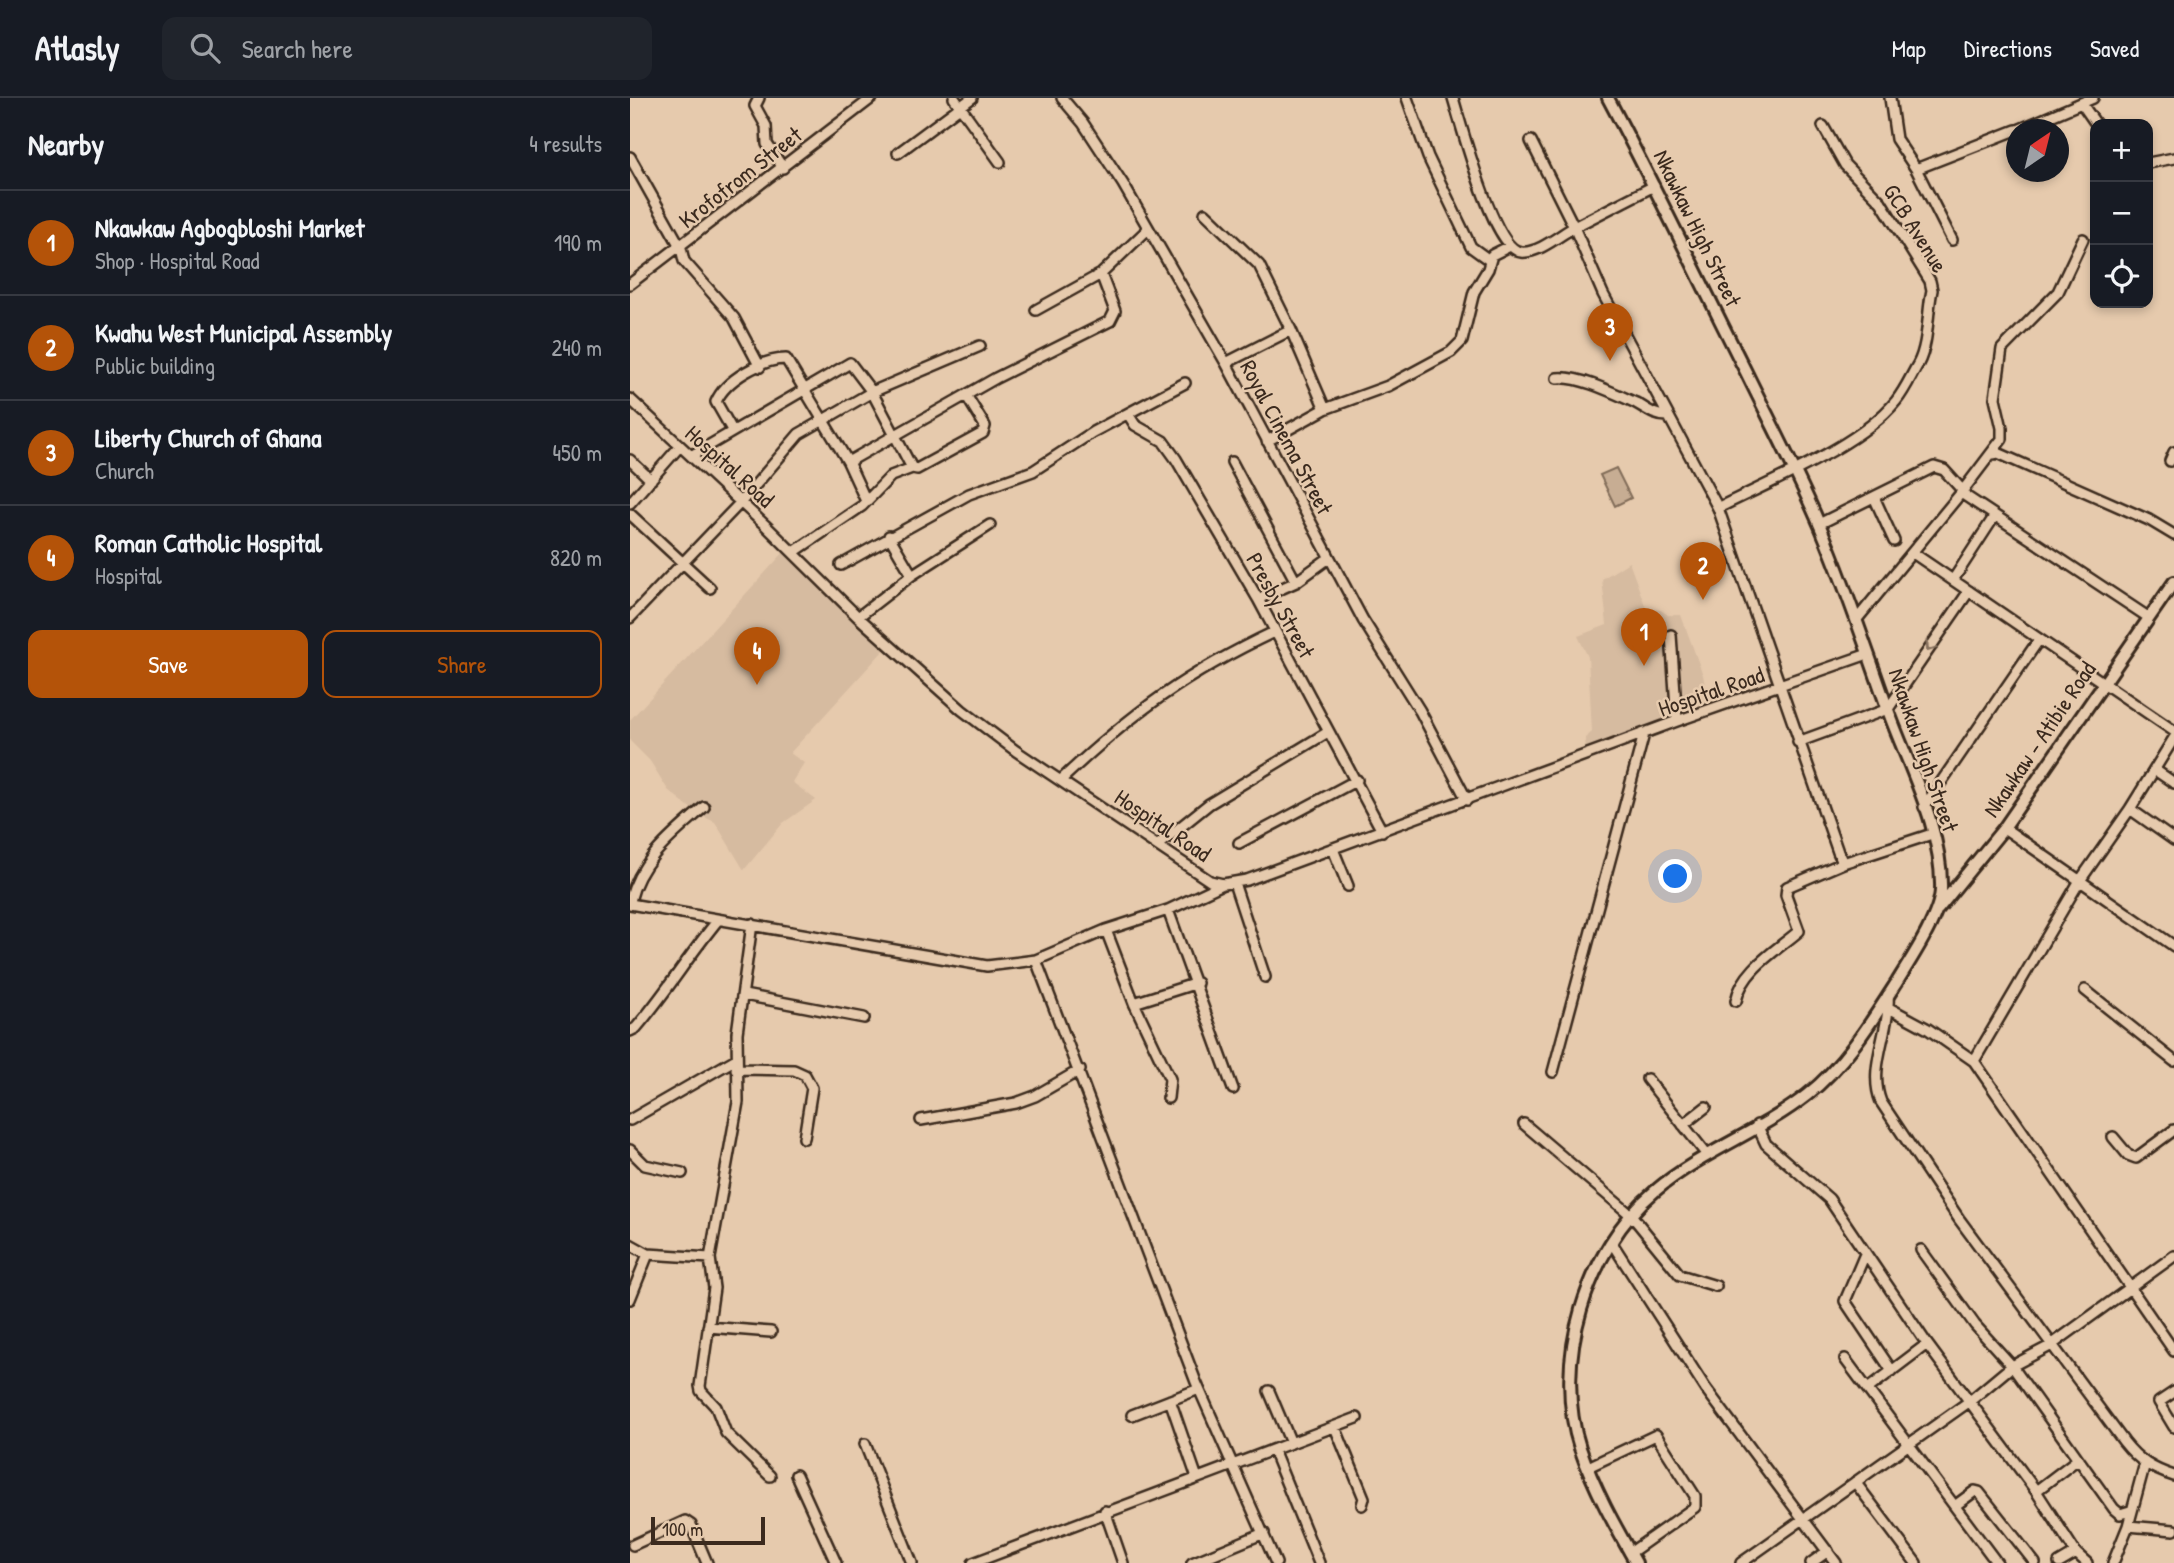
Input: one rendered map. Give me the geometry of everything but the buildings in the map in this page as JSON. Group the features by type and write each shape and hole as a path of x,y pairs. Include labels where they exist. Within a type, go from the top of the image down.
{"main road":[{"name":"Nkawkaw High Street","path":"1608,98 1794,468 1819,524 1858,618 1868,654 1924,807 1932,834 1941,891 1933,916 1888,995 1846,1054 1815,1087 1655,1191 1612,1243 1586,1296 1574,1344 1572,1410 1588,1467 1633,1558"},
{"name":"Nkawkaw - Atibie Road","path":"1933,916 2004,828 2103,681 2174,582"}],"street":[{"path":"759,98 755,106 766,126 767,144 783,168"},
{"name":"Krofofrom Street","path":"630,284 681,248 872,98"},
{"path":"954,98 1000,162"},
{"path":"898,153 972,98"},
{"name":"Royal Cinema Street","path":"1062,98 1100,147 1226,363 1363,620 1420,711 1467,800"},
{"path":"1407,98 1428,157 1471,247 1489,260"},
{"path":"1453,98 1488,209 1510,246 1521,252 1530,252 1654,186"},
{"path":"1890,98 1896,139 1916,169 1952,240"},
{"path":"2044,119 2093,98"},
{"path":"2082,104 2092,119"},
{"name":"GCB Avenue","path":"1718,508 1846,443 1897,400 1920,356 1932,290 1924,270 1881,202 1845,165 1823,126"},
{"path":"1916,169 2006,134"},
{"path":"1531,141 1604,294 1718,508 1779,688 1843,863"},
{"path":"630,157 681,248 684,261 726,309 760,367"},
{"path":"2153,162 2174,158"},
{"path":"1205,213 1259,265 1325,409"},
{"path":"1036,310 1101,274 1147,230"},
{"path":"1858,618 1993,454 2003,434 1995,398 1996,376 2004,345 2018,336 2041,307 2058,292 2082,239"},
{"path":"1267,441 1325,409 1388,386 1451,352 1461,341 1474,292 1488,269 1489,260 1492,255 1510,246"},
{"path":"848,462 966,395 1110,321 1115,311 1101,274"},
{"path":"1226,363 1291,330"},
{"path":"630,618 741,502 788,444 821,421 872,392 980,346"},
{"path":"732,430 716,402 721,390 760,367 786,359 848,462 866,501"},
{"path":"691,456 850,363 872,392 912,468"},
{"path":"1557,378 1574,378 1638,404 1652,414 1667,416"},
{"path":"841,565 969,494 1033,471 1093,432 1185,383"},
{"path":"794,552 866,501 891,476 921,467 983,433 985,426 966,395"},
{"name":"Hospital Road","path":"630,400 794,552 858,617 962,710 1016,751 1062,779 1210,881 1223,884 1234,883 1334,849 1676,721 1779,688 1868,654"},
{"name":"Presby Street","path":"1128,414 1135,425 1163,441 1176,459 1258,599 1382,831"},
{"path":"630,503 680,446"},
{"path":"1993,454 1998,453 2112,503 2165,527 2174,535"},
{"path":"630,460 652,480"},
{"path":"1232,462 1296,582"},
{"path":"1819,524 1938,466 1962,492 1994,517 2148,617"},
{"path":"1874,497 1894,541"},
{"path":"630,514 682,566 710,588"},
{"path":"1953,580 1994,517"},
{"path":"858,617 912,575 990,525"},
{"path":"889,536 912,575"},
{"path":"1913,553 2174,731"},
{"path":"1258,599 1296,582 1329,558"},
{"path":"1798,741 1888,709 1969,591"},
{"path":"1062,779 1158,695 1217,659 1274,632"},
{"path":"1671,635 1676,721"},
{"path":"1924,807 2038,640"},
{"path":"1158,845 1209,804 1328,732"},
{"path":"1553,1072 1644,734"},
{"path":"1974,1061 2079,881 2130,809 2174,738"},
{"path":"2155,770 2174,783"},
{"path":"1239,843 1357,780"},
{"path":"704,807 646,863 635,881 630,903 988,966 1036,960 1106,930 1168,910 1223,884"},
{"path":"2130,809 2174,840"},
{"path":"2004,828 2174,946"},
{"path":"1736,1001 1746,980 1767,956 1799,931 1786,895 1787,887 1843,863 1932,834"},
{"path":"1334,849 1348,886"},
{"path":"1234,883 1265,977"},
{"path":"1168,910 1197,983 1233,1089"},
{"path":"630,1031 636,1028 664,993 678,969 718,919"},
{"path":"752,924 737,1032 738,1102 710,1258 714,1288 701,1391 716,1407 726,1433 734,1443 770,1476"},
{"path":"1106,930 1134,1003 1170,1079 1168,1098"},
{"path":"1036,960 1199,1389 1235,1464 1276,1563"},
{"path":"1134,1003 1197,983"},
{"path":"2085,990 2174,1061"},
{"path":"744,995 864,1018"},
{"path":"1888,995 1889,1008 1880,1045 1878,1092 1881,1102 1959,1219 2050,1346 2136,1457 2174,1476"},
{"path":"1889,1008 1928,1028 1974,1061 2174,1351"},
{"path":"630,1120 736,1064 794,1070 806,1075 812,1088 804,1138"},
{"path":"921,1120 1016,1103 1035,1096 1080,1070"},
{"path":"1647,1079 1707,1155"},
{"path":"1683,1125 1706,1107"},
{"path":"1524,1124 1632,1216 1680,1275 1716,1286"},
{"path":"1758,1125 1766,1144 1829,1199 1927,1344 2036,1491 2076,1553 2087,1563"},
{"path":"2113,1137 2128,1155 2136,1158 2174,1130"},
{"path":"630,1150 645,1165 682,1173"},
{"path":"1612,1243 1706,1389 1836,1563"},
{"path":"630,1244 648,1254 710,1258"},
{"path":"1921,1250 1975,1325 2012,1366 2116,1511 2120,1514 2130,1511"},
{"path":"630,1299 648,1254"},
{"path":"1865,1254 1845,1301 1892,1371"},
{"path":"1741,1563 1970,1401 2012,1366 2050,1346 2131,1286 2172,1261"},
{"path":"708,1327 771,1332"},
{"path":"1869,1388 1927,1344"},
{"path":"1845,1359 1997,1563"},
{"path":"1132,1415 1199,1389"},
{"path":"1269,1391 1291,1443"},
{"path":"2174,1392 2159,1402 2174,1427"},
{"path":"1170,1400 1197,1478"},
{"path":"973,1563 1357,1418"},
{"path":"1335,1427 1364,1498 1362,1504"},
{"path":"1588,1467 1656,1435 1695,1496 1695,1507 1633,1558"},
{"path":"865,1444 912,1563"},
{"path":"1273,1450 1319,1563"},
{"path":"2036,1491 2077,1459"},
{"path":"2113,1563 2128,1526 2145,1463"},
{"path":"796,1475 836,1563"},
{"path":"1855,1482 1916,1563"},
{"path":"1956,1505 1975,1491 1979,1492 2035,1563"},
{"path":"1105,1511 1123,1563"},
{"path":"633,1545 685,1521 691,1525 707,1563"},
{"path":"2128,1526 2174,1530"},
{"path":"1192,1563 1264,1533"},
{"path":"1811,1563 1828,1551"},
{"path":"2059,1563 2076,1553"}],"shaded area":[{"path":"1616,468 1631,498 1615,506 1600,475"},
{"path":"785,551 884,650 790,753 804,763 792,782 816,800 783,823 744,870 715,822 698,814 668,790 650,761 630,741 630,720"},
{"path":"1629,562 1646,608 1661,610 1668,615 1681,615 1703,675 1709,707 1586,753 1585,738 1592,732 1588,657 1578,636 1607,625 1602,579"}],"place":[{"name":"Liberty Church of Ghana","path":"1610,361"},
{"name":"Kwahu West Municipal Assembly","path":"1703,600"},
{"name":"Nkawkaw Agbogbloshi Market","path":"1644,666"},
{"name":"Roman Catholic Hospital","path":"757,685"}]}
